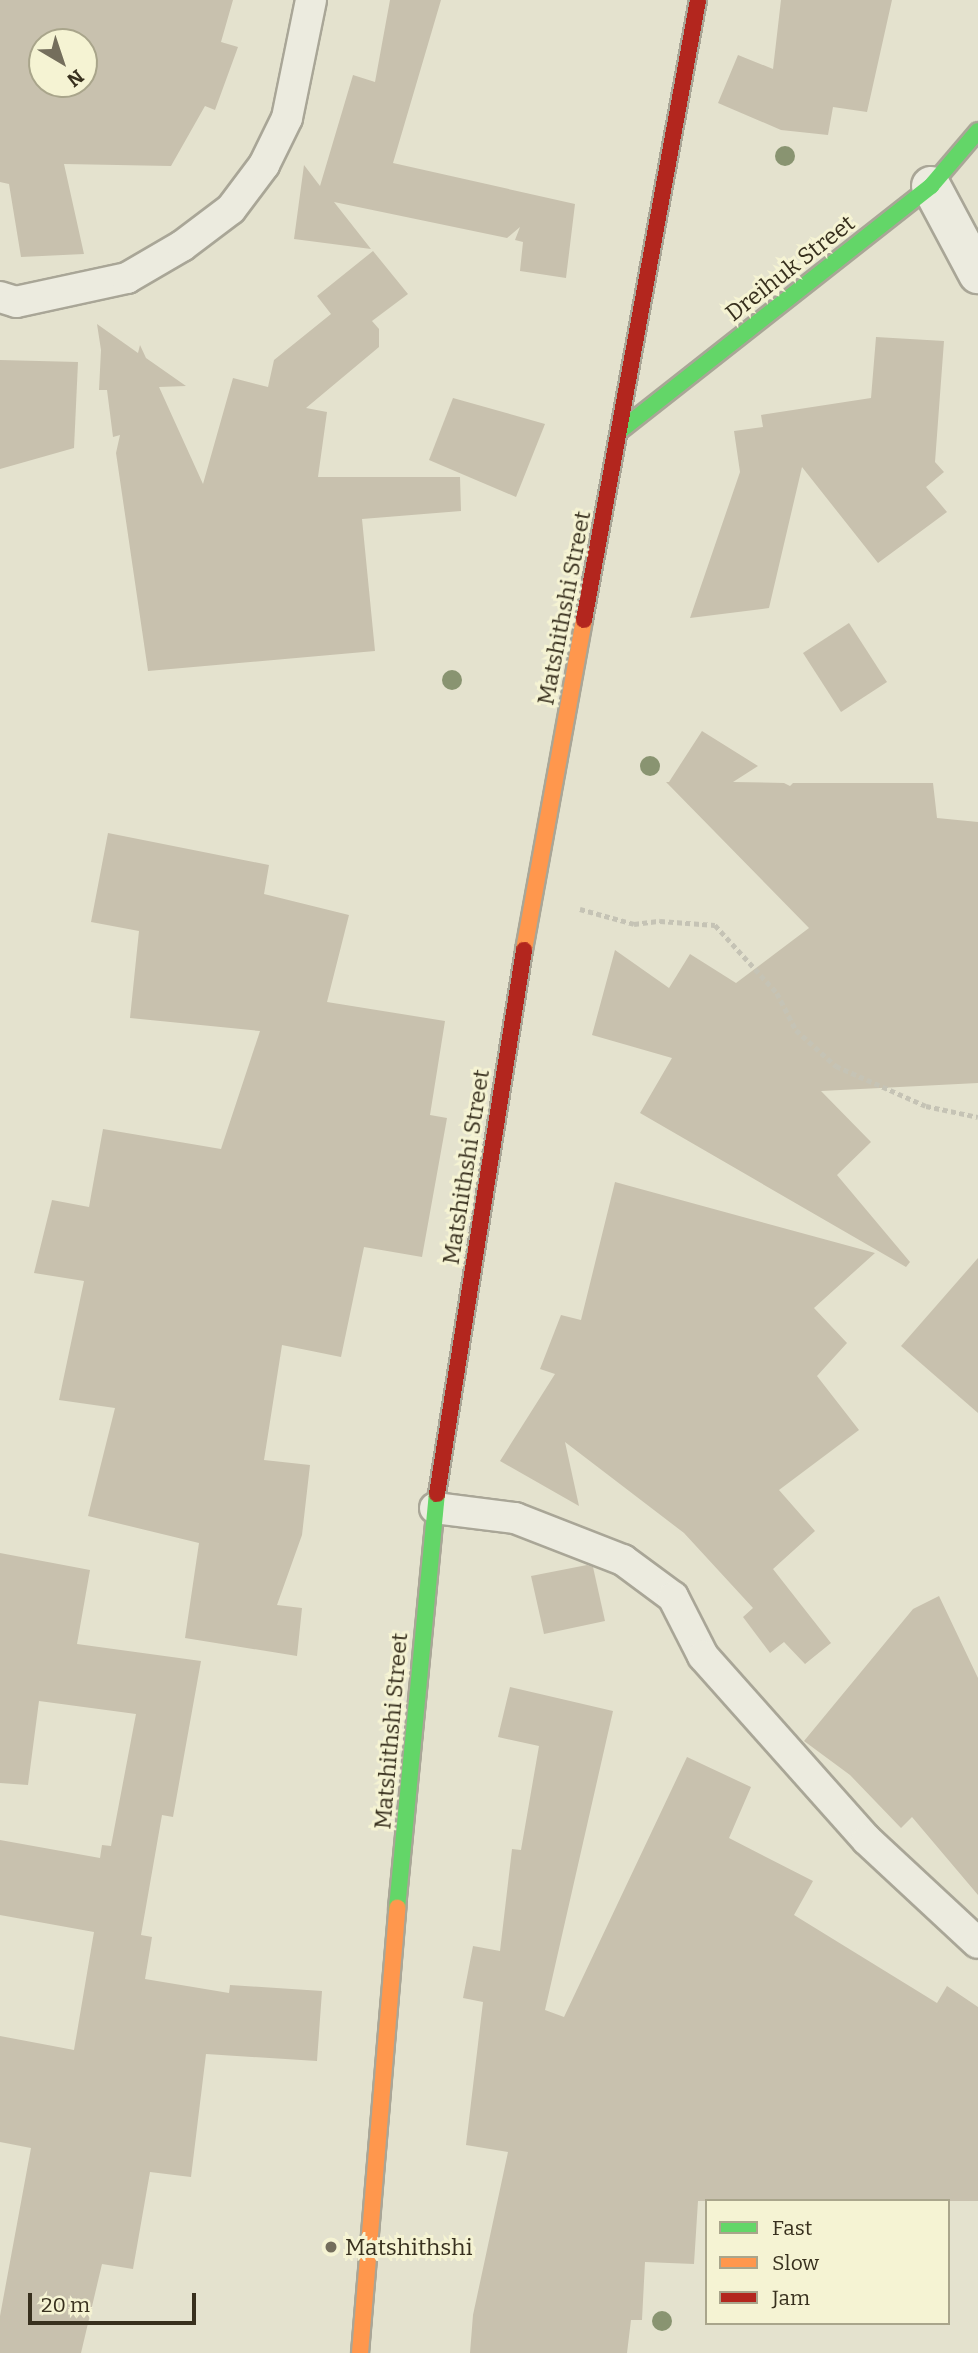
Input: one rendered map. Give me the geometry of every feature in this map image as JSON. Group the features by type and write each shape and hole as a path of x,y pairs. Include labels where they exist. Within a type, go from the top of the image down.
{"main road":[{"name":"Matshithshi Street","path":"360,2353 387,2011 435,1508 533,895 621,430 698,0"},
{"name":"Dreihuk Street","path":"621,430 931,186 978,131"}],"street":[{"path":"931,186 978,274"}],"lane":[{"path":"0,297 16,302 127,278 182,246 231,209 264,166 287,117 311,0"},
{"path":"435,1508 515,1518 623,1560 673,1597 703,1656 867,1840 978,1943"}],"path":[{"path":"533,895 634,924 660,921 715,925 778,993 796,1030 836,1066 926,1106 978,1117"}],"building":[{"path":"0,0 233,0 221,42 238,47 215,110 205,106 171,166 64,164 84,254 21,257 9,184 0,182"},
{"path":"390,0 441,0 393,163 575,204 566,278 520,271 523,242 515,240 520,227 507,238 334,202 371,249 294,239 304,165 320,186 353,75 375,82"},
{"path":"781,0 892,0 867,112 833,107 828,135 781,130 718,103 738,55 773,69"},
{"path":"373,251 408,294 372,321 379,329 379,347 306,408 327,412 318,477 460,477 461,511 362,519 375,651 148,671 116,453 120,435 113,437 107,390 99,390 101,350 97,324 138,353 140,345 146,358 186,386 159,387 203,484 233,378 268,387 274,360 331,314 317,296"},
{"path":"876,337 944,341 935,462 944,472 926,487 947,512 878,563 802,467 769,608 690,618 740,472 734,431 763,427 761,415 871,398"},
{"path":"0,360 78,362 74,448 0,469"},
{"path":"453,398 545,424 516,497 429,460"},
{"path":"849,623 887,682 841,712 803,653"},
{"path":"702,731 758,766 733,782 784,783 790,786 793,783 933,783 937,818 978,822 978,1083 821,1091 871,1142 837,1175 910,1262 906,1267 640,1113 672,1058 592,1035 615,950 669,988 690,954 736,983 809,928 666,782 669,782"},
{"path":"108,833 269,865 264,894 349,915 327,1002 445,1021 430,1115 447,1118 422,1257 364,1247 341,1357 282,1345 264,1460 310,1465 302,1535 277,1605 302,1608 297,1656 185,1638 199,1543 88,1516 115,1408 59,1400 84,1281 34,1273 52,1200 89,1207 103,1129 221,1149 260,1031 130,1018 139,931 91,922"},
{"path":"615,1182 875,1253 814,1308 847,1343 817,1376 859,1430 779,1490 815,1531 773,1569 831,1643 805,1664 784,1642 770,1653 743,1617 753,1608 684,1533 565,1442 579,1506 500,1461 555,1374 540,1369 561,1315 581,1320"},
{"path":"978,1258 978,1413 901,1346"},
{"path":"0,1553 90,1570 77,1644 201,1661 173,1817 162,1815 141,1935 152,1937 145,1979 229,1993 230,1985 322,1991 317,2061 206,2054 191,2177 150,2172 133,2269 102,2264 81,2353 0,2353 0,2316 31,2148 0,2142 0,2036 74,2050 94,1932 0,1915 0,1840 100,1858 102,1845 111,1846 136,1714 39,1701 28,1785 0,1783"},
{"path":"587,1565 593,1567 605,1621 544,1634 531,1576"},
{"path":"939,1596 978,1678 978,1895 912,1817 901,1828 850,1775 804,1741 913,1609"},
{"path":"510,1687 613,1711 545,2010 564,2017 687,1757 751,1787 729,1838 813,1881 794,1915 937,2003 947,1986 978,2007 978,2201 698,2201 694,2264 645,2262 642,2320 631,2320 627,2353 470,2353 473,2315 508,2152 466,2145 483,2002 463,1998 473,1946 500,1951 512,1849 521,1850 539,1746 498,1737"}],"traffic: fast":[{"path":"621,430 931,186 978,131"},
{"path":"397,1908 437,1494"}],"traffic: slow":[{"path":"524,950 584,620"},
{"path":"360,2353 397,1908"}],"traffic: jam":[{"path":"584,620 698,0"},
{"path":"437,1494 524,950"}],"place":[{"name":"Matshithshi","path":"331,2247"}]}
